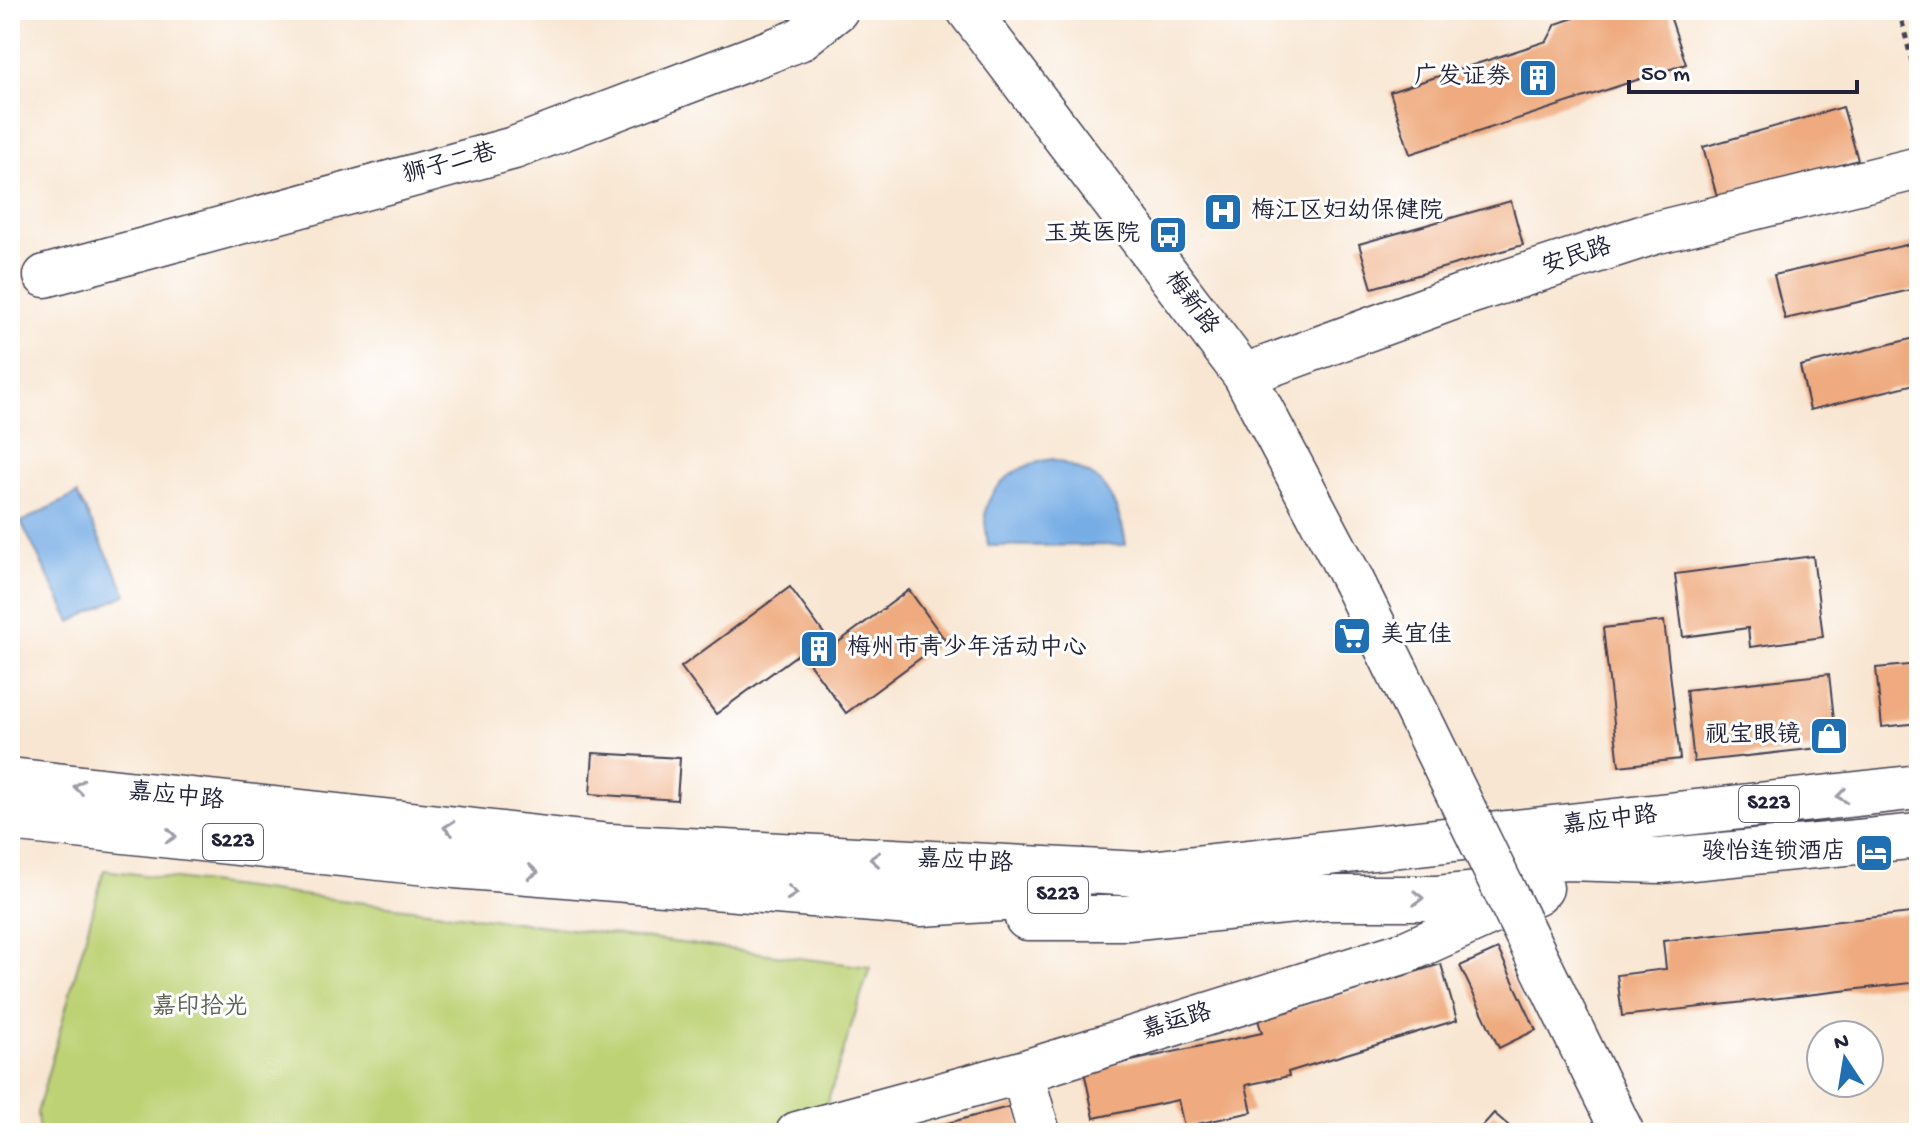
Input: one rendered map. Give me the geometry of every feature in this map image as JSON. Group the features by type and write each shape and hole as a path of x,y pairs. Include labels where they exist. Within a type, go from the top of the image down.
{"main road":[{"name":"嘉应中路","path":"10,780 610,846 1009,865 1258,839 1434,812 1509,808 1618,821 1919,787"},
{"name":"嘉应中路","path":"10,819 455,866 922,904 1011,896 1119,893 1568,858 1660,861 1919,836"},
{"path":"922,904 1012,918 1127,918 1324,898 1437,898 1547,888 1660,861"}],"street":[{"name":"狮子二巷","path":"45,276 514,148 799,40 837,10"},
{"name":"梅新路","path":"968,10 1244,375 1352,579 1623,1133"},
{"name":"安民路","path":"1244,375 1460,296 1654,233 1919,168"},
{"name":"嘉运路","path":"797,1133 1022,1072 1406,952 1547,888"},
{"path":"1022,1072 1039,1133"}],"path":[{"path":"1899,10 1919,89"}],"green space":[{"name":"嘉印拾光","path":"104,870 870,967 825,1110 764,1133 39,1133 37,1113"}],"water":[{"path":"1053,459 1094,477 1107,490 1116,508 1126,545 988,546 985,513 996,489 1022,468"},
{"path":"77,494 127,594 71,622 21,522"}],"building":[{"name":"广发证券","path":"1597,10 1668,10 1686,64 1410,154 1390,92 1547,41 1556,24"},
{"path":"1843,107 1858,160 1718,200 1703,147"},
{"path":"1511,201 1523,245 1372,288 1359,244"},
{"path":"1919,242 1919,288 1785,319 1774,275"},
{"path":"1919,337 1919,383 1810,410 1800,366"},
{"path":"1813,556 1823,637 1750,647 1748,628 1683,637 1675,574"},
{"name":"梅州市青少年活动中心","path":"790,587 833,646 909,590 945,640 846,713 801,652 716,714 681,667"},
{"path":"1664,621 1680,759 1619,766 1603,628"},
{"path":"1919,664 1919,723 1882,727 1876,668"},
{"path":"1829,674 1837,746 1694,762 1686,690"},
{"path":"593,753 680,758 677,800 590,794"},
{"path":"1919,912 1919,982 1622,1016 1617,975 1666,969 1663,941"},
{"path":"1498,949 1536,1030 1499,1048 1460,966"},
{"path":"1441,964 1457,1020 1288,1072 1289,1076 1246,1085 1252,1112 1184,1127 1178,1100 1094,1118 1084,1071 1262,1033 1258,1020"},
{"path":"1016,1105 1023,1133 913,1133 913,1132"},
{"path":"1494,1113 1517,1133 1476,1133"}],"place":[{"name":"广发证券","path":"1538,78"},
{"name":"梅江区妇幼保健院","path":"1223,212"},
{"name":"玉英医院","path":"1168,235"},
{"name":"美宜佳","path":"1352,636"},
{"name":"梅州市青少年活动中心","path":"819,649"},
{"name":"视宝眼镜","path":"1829,736"},
{"name":"骏怡连锁酒店","path":"1874,853"}]}
